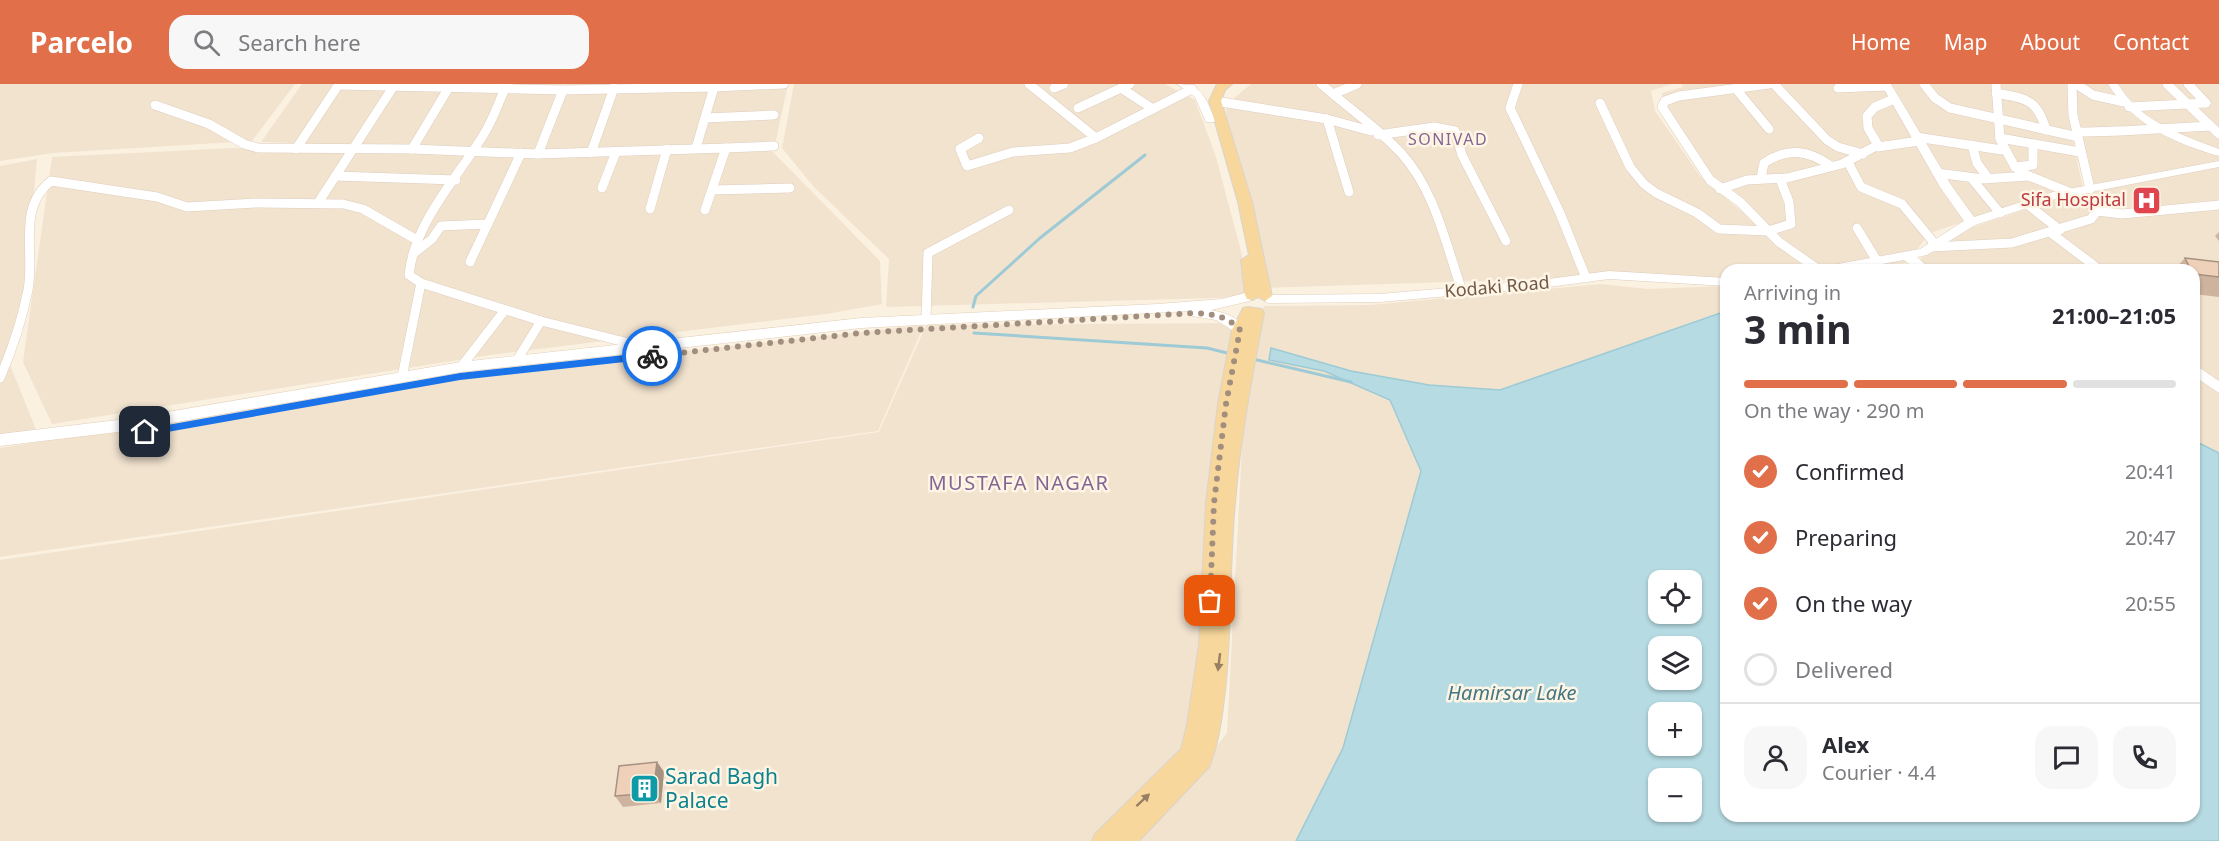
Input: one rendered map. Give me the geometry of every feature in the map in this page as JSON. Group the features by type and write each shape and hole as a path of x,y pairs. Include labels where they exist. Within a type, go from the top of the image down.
{"main road":[{"path":"1102,841 1189,754 1197,725 1208,645 1214,503 1226,404 1240,330 1256,303 1235,202 1205,100 1213,84"},
{"path":"1125,841 1202,760 1211,728 1221,646 1226,504 1238,405 1256,303 1245,202 1215,101 1219,88 1226,84"},
{"path":"0,450 122,436 471,375 861,333 1195,313 1256,303"},
{"path":"0,440 126,426 461,366 861,323 1256,303"},
{"path":"1195,313 1222,317 1234,323 1240,330"}],"street":[{"path":"296,149 339,84 506,86 564,90 644,86 714,87 784,84"},
{"path":"1029,84 1096,138"},
{"path":"1054,88 1064,84"},
{"path":"1321,84 1401,153 1428,194 1462,291"},
{"path":"1332,94 1357,84"},
{"path":"1518,84 1510,108 1560,213 1586,278"},
{"path":"1688,84 1693,94"},
{"path":"1769,84 1669,99 1663,103 1662,107 1704,172 1720,189 1740,202 1768,232 1810,264"},
{"path":"1774,84 1827,140 1838,147 1863,154"},
{"path":"1924,84 1935,98 1950,108 2074,136 2078,132 2133,132 2155,128 2211,126"},
{"path":"2113,84 2126,105"},
{"path":"2167,84 2219,134"},
{"path":"2126,105 2206,103 2188,84"},
{"path":"318,203 394,85"},
{"path":"412,149 450,85"},
{"path":"979,138 960,149 964,164 967,166 1013,152 1070,148 1096,138 1120,123 1153,109 1187,85 1199,95 1210,120"},
{"path":"1839,88 1886,85 1937,173 1971,222"},
{"path":"2090,189 2073,115 2071,85 2126,105 2155,128 2219,153"},
{"path":"506,86 493,120 417,240 408,269 410,275 421,283 505,310 645,347"},
{"path":"1078,108 1125,86 1153,109"},
{"path":"696,148 714,87"},
{"path":"591,153 614,88"},
{"path":"1736,88 1768,129"},
{"path":"2046,130 2041,110 2035,103 1996,89 1996,117 2002,150 2015,167 2029,176 2074,192 2097,211 2122,214 2219,204"},
{"path":"538,154 564,90"},
{"path":"1878,147 1867,129 1865,121 1868,111 1894,99"},
{"path":"1215,101 1327,119 1376,133 1434,127 1455,131 1462,155 1506,241"},
{"path":"1600,103 1634,171 1644,184 1700,214 1716,228 1768,232 1788,228 1791,224 1790,202 1780,179"},
{"path":"155,105 223,130 244,144 258,148 412,149 538,154 774,146"},
{"path":"705,118 774,115"},
{"path":"1327,119 1349,192"},
{"path":"2000,138 2080,152"},
{"path":"1720,189 1761,178 1780,179 1848,162 1878,147 1918,139 2002,150"},
{"path":"2015,167 2033,165 2033,144"},
{"path":"1972,145 1977,163 1988,178"},
{"path":"705,210 726,148"},
{"path":"650,209 667,149"},
{"path":"602,188 616,152"},
{"path":"1761,178 1764,163 1778,155 1794,152 1811,153 1831,166"},
{"path":"470,262 521,153"},
{"path":"1848,162 1861,187 1902,204 1933,246"},
{"path":"1860,264 1923,252 1971,222 2027,204 2074,192 2219,164"},
{"path":"1937,173 1972,179 2003,180 2029,176"},
{"path":"335,176 456,180"},
{"path":"1972,179 2000,213"},
{"path":"0,378 29,285 27,230 35,201 48,182 58,180 157,197 187,207 343,204 363,209 417,240"},
{"path":"712,190 790,188"},
{"path":"2027,204 2093,264"},
{"path":"926,320 928,253 1008,210"},
{"path":"1933,246 2012,243 2056,232 2091,219 2097,211"},
{"path":"413,254 432,239 441,226 489,224"},
{"path":"1857,228 1877,261"},
{"path":"1906,255 1917,264"},
{"name":"Kodaki Road","path":"1256,303 1380,298 1609,275 1720,282"},
{"path":"402,377 421,283"},
{"path":"461,366 505,310"},
{"path":"518,360 541,321"},
{"path":"2200,374 2219,388"}],"shaded area":[{"path":"0,84 295,84 252,141 53,153 0,161"},
{"path":"302,84 788,84 775,145 527,150 261,142"},
{"path":"794,84 1165,84 1195,100 1216,157 1242,255 1249,297 886,307 889,259 814,187 782,148"},
{"path":"1251,84 1672,84 1651,91 1655,111 1700,176 1803,264 1720,264 1720,277 1655,279 1602,277 1261,288 1228,144 1226,105"},
{"path":"1681,84 2219,84 2219,151 2146,120 2219,152 2219,161 2085,186 2071,134 2083,187 1997,210 1930,233 1906,263 1809,264 1704,175 1662,110 1662,93 1683,87"},
{"path":"233,148 520,155 772,151 880,261 882,304 826,314 490,355 52,424 23,362 52,157"},
{"path":"37,159 25,292 10,365 37,432 0,435 0,166"},
{"path":"2219,163 2219,841 1136,841 1154,826 1227,733 1245,391 1264,306 1370,305 1601,284 1648,289 1720,286 1720,822 2200,822 2200,264 1916,264 1940,238 2090,188"},
{"path":"1237,323 1191,747 1094,841 0,841 0,560 879,432 926,325"},
{"path":"924,325 878,431 0,557 0,448 465,375"}],"water":[{"name":"Hamirsar Lake","path":"1720,313 1720,822 2200,822 2200,444 2219,453 2219,841 1296,841 1343,748 1421,471 1390,400 1324,371 1269,360 1271,348 1351,371 1429,385 1500,390"}],"building":[{"path":"2185,258 2219,262 2219,277 2200,275 2200,264 2188,264"},
{"path":"657,762 653,793 615,796 619,766"}],"waterway":[{"path":"973,307 976,296 1040,238 1145,155"},
{"path":"974,333 1207,348 1231,354"},
{"path":"1253,359 1351,382"}],"way so far":[{"path":"652,356 861,333 1195,313 1222,317 1234,323 1240,330 1226,404 1214,503 1210,601"}],"place":[{"name":"Sifa Hospital","path":"2147,200"},
{"name":"Sarad Bagh Palace","path":"644,789"}],"district":[{"name":"SONIVAD","path":"1448,139"},
{"name":"MUSTAFA NAGAR","path":"1019,483"}],"route":[{"path":"145,432 460,377 652,356"}]}
